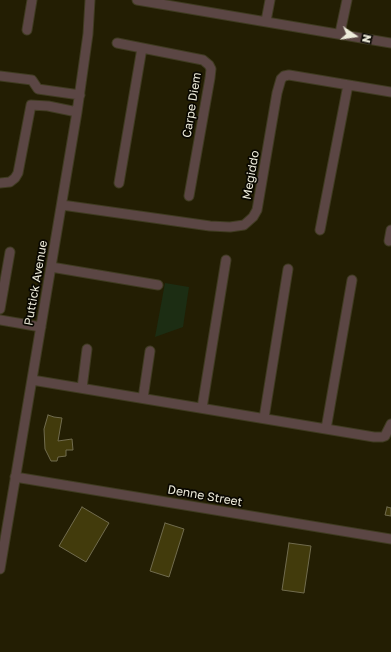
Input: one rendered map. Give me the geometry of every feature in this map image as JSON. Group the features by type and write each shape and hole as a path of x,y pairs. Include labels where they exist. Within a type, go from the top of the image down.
{"street":[{"path":"27,30 32,0"},
{"name":"Puttick Avenue","path":"0,569 4,519 15,477 80,95 88,34 90,0"},
{"path":"140,0 391,43"},
{"path":"266,21 270,0"},
{"path":"340,34 347,0"},
{"name":"Carpe Diem","path":"117,43 203,60 210,65 210,78 189,196"},
{"path":"119,183 142,48"},
{"name":"Megiddo","path":"62,205 210,226 230,227 244,225 253,217 257,210 277,93 281,78 289,75 391,92"},
{"path":"0,76 32,80 38,89 80,95"},
{"path":"320,230 348,85"},
{"path":"0,183 10,182 18,173 32,105 48,106 77,112"},
{"path":"390,241 391,230"},
{"path":"0,306 10,252"},
{"path":"202,408 226,260"},
{"path":"51,267 158,285"},
{"path":"264,418 288,269"},
{"path":"326,429 352,280"},
{"path":"0,320 41,327"},
{"path":"82,388 88,349"},
{"path":"142,398 150,351"},
{"path":"32,380 379,438 385,436 391,424"},
{"name":"Denne Street","path":"15,477 391,539"}],"green space":[{"path":"165,283 189,287 183,327 155,337"}],"building":[{"path":"48,415 62,418 58,441 72,439 73,450 66,450 66,456 58,457 57,461 51,461 45,449 44,429"},
{"path":"82,507 109,523 86,562 59,546"},
{"path":"387,507 391,508 391,516 385,515"},
{"path":"165,523 184,529 169,577 150,571"},
{"path":"289,543 311,546 304,593 282,590"}]}
